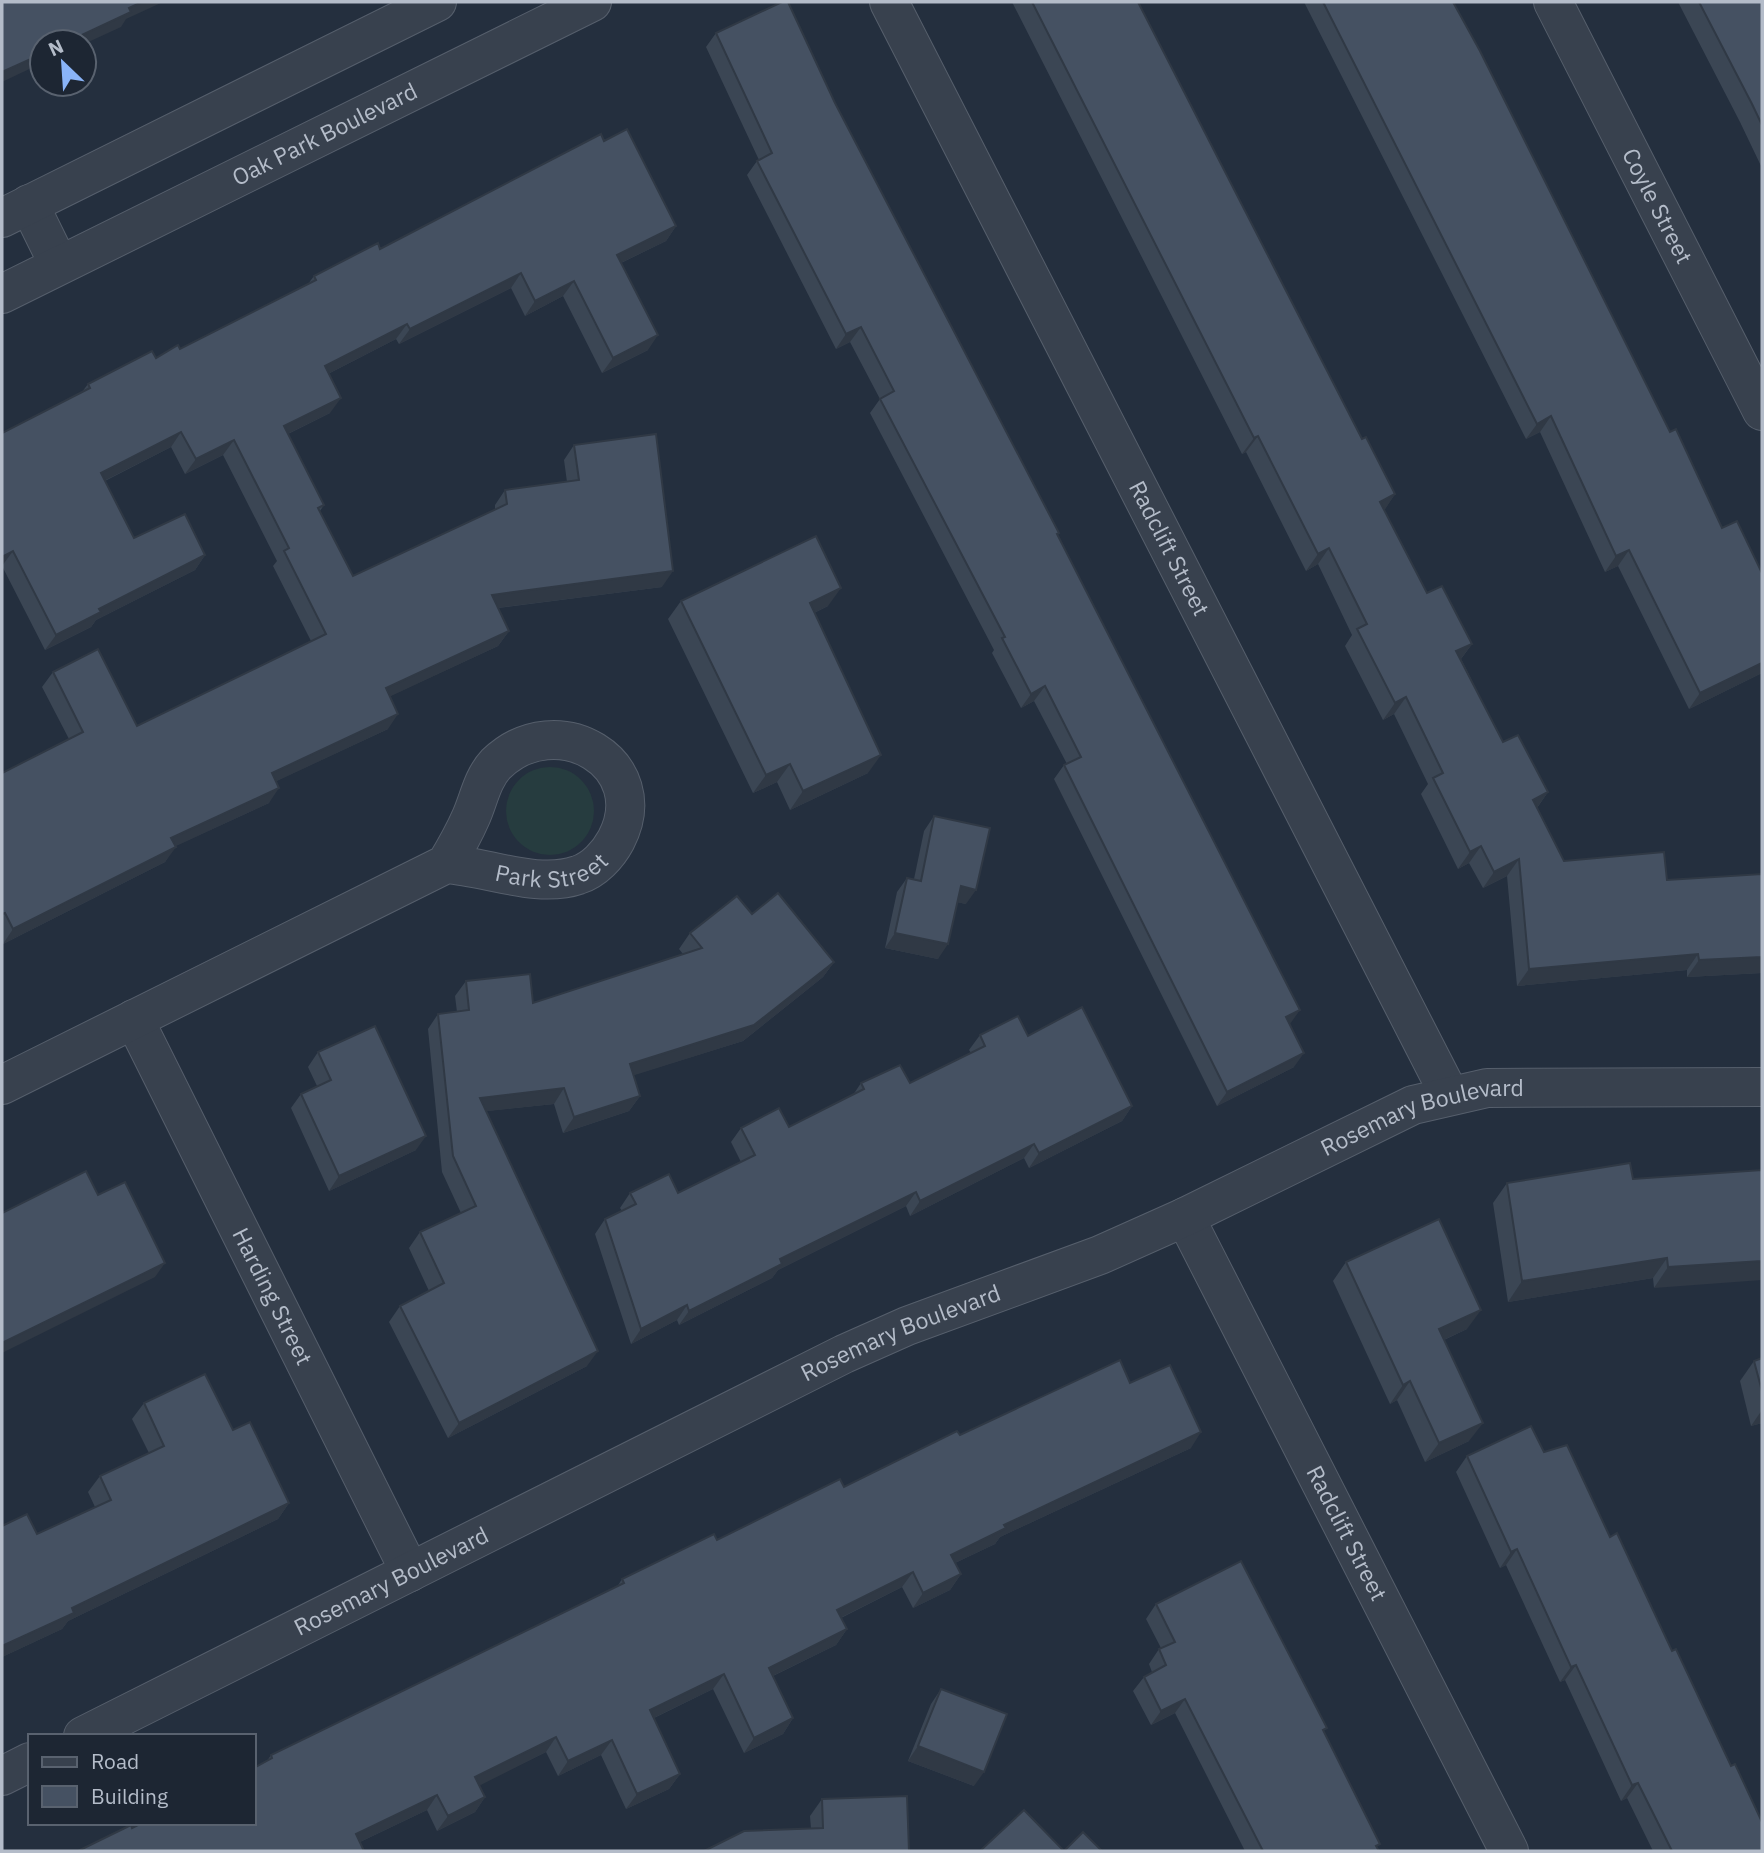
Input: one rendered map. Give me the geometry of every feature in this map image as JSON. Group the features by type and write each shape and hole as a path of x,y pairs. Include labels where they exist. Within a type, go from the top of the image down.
{"street":[{"path":"59,265 15,211 437,2"},
{"name":"Oak Park Boulevard","path":"2,294 592,2"},
{"name":"Radclift Street","path":"890,2 1449,1094"},
{"name":"Coyle Street","path":"1553,2 1762,411"},
{"name":"Park Street","path":"551,739 570,740 606,760 617,776 624,793 625,813 619,834 611,850 580,875 560,880 538,879 446,864 464,833 485,778 496,764 522,747 551,739"},
{"path":"2,1085 446,864"},
{"name":"Harding Street","path":"134,1019 410,1572"},
{"name":"Rosemary Boulevard","path":"87,1734 844,1354 907,1326 1100,1255 1185,1217 1381,1119 1449,1094 1487,1088 1762,1087"},
{"name":"Radclift Street","path":"1185,1217 1509,1851"},
{"path":"2,1776 28,1763"}],"green space":[{"path":"550,767 567,771 581,780 590,794 594,811 590,828 581,842 567,851 550,855 533,851 519,842 510,828 506,811 510,794 519,780 533,771"}],"building":[{"path":"2,2 142,2 129,8 131,12 97,28 28,28 28,60 2,72"},
{"path":"782,2 788,2 835,103 1059,533 1057,534 1300,1010 1286,1017 1304,1053 1227,1092 1064,765 1081,757 1045,686 1031,694 1002,638 1005,637 880,399 894,391 861,327 846,334 757,161 772,153 716,33"},
{"path":"1032,2 1138,2 1362,439 1366,437 1395,494 1380,502 1427,593 1442,586 1472,644 1456,651 1503,742 1518,735 1548,792 1533,800 1564,861 1664,852 1667,880 1762,874 1762,957 1699,960 1698,954 1529,969 1519,859 1494,872 1481,846 1470,852 1433,778 1443,773 1406,697 1395,703 1357,629 1367,624 1329,548 1318,554 1258,436 1254,438"},
{"path":"1323,2 1453,2 1670,432 1676,429 1722,528 1737,521 1762,573 1762,663 1700,693 1629,550 1616,556 1551,416 1537,424"},
{"path":"1699,2 1762,2 1762,125 1752,104"},
{"path":"627,129 676,226 617,255 658,335 613,358 574,281 535,301 521,273 410,329 407,324 325,366 341,398 284,426 324,505 318,508 353,576 507,504 505,490 579,480 574,445 656,434 673,571 492,595 509,631 386,688 398,714 272,773 279,788 171,838 176,847 13,929 5,913 2,914 2,773 83,732 53,672 98,649 137,726 326,634 284,551 289,548 234,440 196,459 181,432 101,473 134,538 185,514 205,555 99,609 101,612 56,635 13,551 2,557 2,433 90,388 88,384 152,351 156,358 178,345 180,349 316,280 314,276 378,243 380,249 601,134 604,141"},
{"path":"816,536 841,588 810,603 881,755 803,791 790,764 766,775 681,601"},
{"path":"934,816 990,828 976,890 961,886 948,944 895,933 907,878 921,881"},
{"path":"778,893 834,962 754,1025 630,1064 640,1096 574,1117 564,1088 480,1098 598,1351 459,1423 400,1306 444,1283 420,1232 476,1206 453,1156 438,1014 469,1010 466,981 530,974 533,1003 702,948 690,933 737,896 752,914"},
{"path":"1082,1007 1132,1106 1039,1153 1034,1144 920,1201 916,1192 780,1259 782,1264 689,1311 687,1305 641,1329 605,1219 636,1204 630,1193 669,1174 678,1193 755,1155 741,1128 779,1108 789,1127 864,1089 861,1083 900,1065 910,1083 985,1046 980,1035 1018,1016 1028,1036"},
{"path":"375,1026 426,1136 339,1176 301,1094 331,1080 318,1052"},
{"path":"1630,1163 1633,1179 1762,1170 1762,1261 1668,1267 1667,1258 1522,1281 1507,1183"},
{"path":"86,1171 98,1195 125,1182 165,1263 2,1343 2,1213"},
{"path":"1439,1219 1481,1310 1439,1329 1483,1423 1439,1443 1410,1381 1403,1385 1346,1262"},
{"path":"1762,1358 1762,1391 1754,1361"},
{"path":"1120,1360 1130,1383 1170,1365 1201,1432 1004,1525 1006,1528 951,1555 961,1574 923,1593 913,1572 837,1610 847,1629 769,1668 793,1718 754,1738 724,1674 650,1710 680,1774 637,1794 612,1740 568,1761 556,1737 475,1777 485,1797 448,1816 437,1795 356,1834 364,1851 78,1851 131,1825 132,1828 138,1825 256,1825 256,1767 272,1758 271,1755 624,1583 622,1579 714,1534 717,1540 840,1479 844,1487 957,1431 960,1435"},
{"path":"205,1374 233,1430 250,1422 289,1503 72,1608 74,1613 2,1646 2,1526 27,1514 37,1534 111,1500 100,1476 164,1446 144,1403"},
{"path":"1531,1426 1544,1452 1567,1445 1610,1537 1617,1533 1672,1651 1676,1649 1731,1766 1735,1764 1762,1822 1762,1851 1672,1851 1638,1783 1632,1785 1576,1665 1571,1667 1517,1549 1511,1552 1467,1456"},
{"path":"1241,1561 1327,1728 1323,1730 1380,1844 1376,1846 1379,1851 1263,1851 1185,1699 1161,1711 1144,1677 1166,1665 1159,1649 1175,1642 1156,1604"},
{"path":"941,1689 1007,1714 984,1772 918,1746"},
{"path":"907,1796 909,1851 704,1851 744,1831 823,1828 822,1799"},
{"path":"1024,1810 1064,1851 980,1851"},
{"path":"1083,1832 1102,1851 1064,1851"}]}
